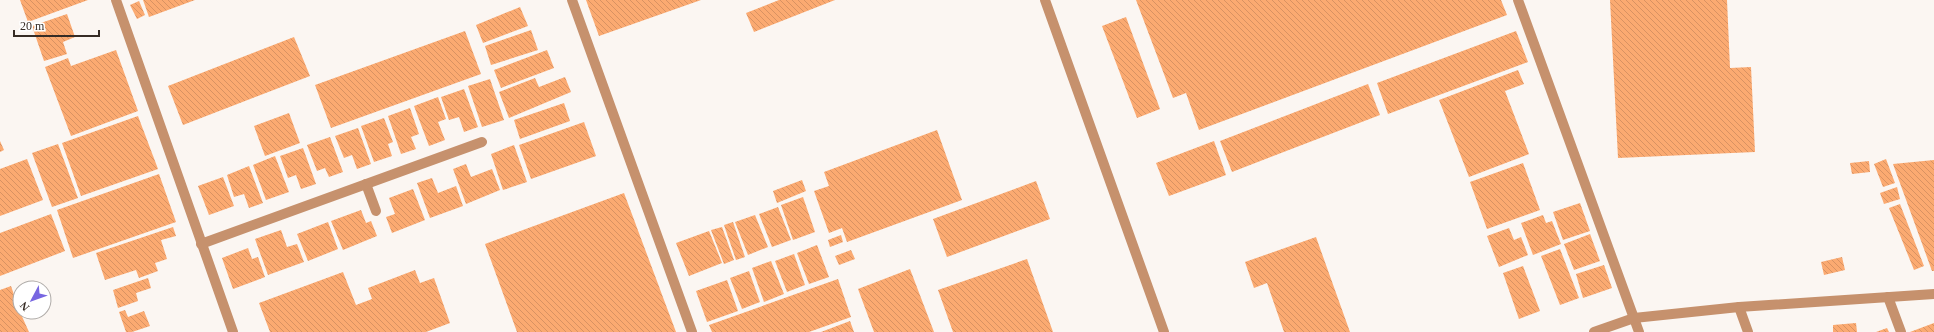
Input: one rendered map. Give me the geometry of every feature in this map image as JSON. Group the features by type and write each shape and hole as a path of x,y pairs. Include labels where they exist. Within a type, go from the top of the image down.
{"street":[{"path":"116,0 233,332"},
{"path":"572,0 692,332"},
{"path":"1045,0 1164,332"},
{"path":"1518,0 1640,332"},
{"path":"201,244 482,142"},
{"path":"366,184 376,211"},
{"path":"1594,332 1634,318 1739,307 1934,294"},
{"path":"1888,298 1901,332"},
{"path":"1739,307 1748,332"}],"building":[{"path":"20,0 88,0 28,22"},
{"path":"143,0 195,0 149,17"},
{"path":"586,0 701,0 599,36"},
{"path":"779,0 835,0 754,32 746,13"},
{"path":"1136,0 1501,0 1507,15 1199,130 1186,93 1173,98"},
{"path":"1610,0 1727,0 1730,68 1751,67 1755,152 1618,158"},
{"path":"139,1 145,15 137,19 130,5"},
{"path":"520,7 528,26 483,43 476,25"},
{"path":"67,14 75,37 63,42 67,54 44,61 32,26"},
{"path":"1126,17 1160,109 1137,118 1102,26"},
{"path":"531,30 538,50 491,65 485,46"},
{"path":"465,31 481,74 331,128 315,85"},
{"path":"1516,31 1528,62 1388,114 1377,83"},
{"path":"294,37 310,76 183,125 168,86"},
{"path":"116,50 138,111 71,136 45,67 68,58 71,66"},
{"path":"547,50 554,68 501,88 494,70"},
{"path":"1518,70 1524,84 1505,91 1529,154 1469,177 1439,100"},
{"path":"565,77 571,92 509,118 499,92 535,78 539,87"},
{"path":"490,79 504,120 482,127 468,86"},
{"path":"1368,84 1380,115 1232,172 1220,141"},
{"path":"464,89 478,127 464,132 459,117 449,120 441,97"},
{"path":"438,97 446,119 438,122 445,140 429,146 414,106"},
{"path":"564,103 570,121 520,139 514,120"},
{"path":"410,108 419,134 411,137 416,149 401,154 388,116"},
{"path":"289,113 300,143 265,156 254,126"},
{"path":"138,116 158,169 81,196 62,143"},
{"path":"384,118 393,142 388,144 392,156 374,162 361,126"},
{"path":"584,122 596,156 531,179 519,145"},
{"path":"358,128 371,164 357,169 352,155 344,158 335,136"},
{"path":"937,130 962,200 847,242 842,228 829,233 814,191 829,186 824,172"},
{"path":"330,137 343,172 329,177 325,168 317,171 307,145"},
{"path":"0,141 4,150 0,152"},
{"path":"1214,141 1226,175 1169,196 1156,163"},
{"path":"58,144 78,198 52,207 32,153"},
{"path":"514,145 527,182 503,190 491,154"},
{"path":"303,148 316,184 301,189 296,175 288,178 280,156"},
{"path":"275,156 289,192 266,200 253,165"},
{"path":"27,159 43,200 0,216 0,169"},
{"path":"1886,159 1895,183 1883,187 1874,164"},
{"path":"1934,160 1934,271 1932,271 1893,164"},
{"path":"1869,161 1870,172 1852,174 1850,163"},
{"path":"1523,163 1540,210 1487,229 1470,182"},
{"path":"466,164 471,177 492,169 500,190 466,204 453,169"},
{"path":"249,166 263,203 249,208 244,194 234,197 227,175"},
{"path":"159,174 176,222 73,258 57,210"},
{"path":"223,177 234,206 209,215 198,186"},
{"path":"432,178 438,193 456,186 463,206 430,218 417,183"},
{"path":"802,180 806,191 777,203 773,191"},
{"path":"1036,181 1050,219 947,257 933,219"},
{"path":"1897,187 1900,199 1884,204 1880,193"},
{"path":"413,189 425,220 392,233 386,217 395,214 389,198"},
{"path":"624,193 676,332 517,332 485,244"},
{"path":"803,197 815,232 793,240 781,205"},
{"path":"1580,203 1590,231 1563,240 1553,212"},
{"path":"1900,204 1924,266 1914,270 1889,208"},
{"path":"778,207 791,240 772,247 759,214"},
{"path":"361,210 366,223 371,221 377,236 343,250 331,221"},
{"path":"51,214 65,251 0,276 0,233"},
{"path":"755,215 768,247 748,255 735,222"},
{"path":"1543,215 1546,223 1552,221 1561,244 1533,255 1521,223"},
{"path":"328,222 338,249 308,261 297,234"},
{"path":"733,222 745,257 736,260 724,225"},
{"path":"173,227 176,236 161,240 167,259 155,263 158,271 139,278 136,270 105,280 96,253"},
{"path":"722,227 734,260 724,264 711,230"},
{"path":"1509,228 1514,240 1521,237 1528,255 1499,267 1487,236"},
{"path":"281,230 287,247 297,244 304,262 268,275 255,239"},
{"path":"709,231 722,263 689,276 676,243"},
{"path":"1590,234 1600,261 1574,270 1564,244"},
{"path":"841,235 843,242 830,247 828,240"},
{"path":"1316,237 1350,332 1284,332 1267,283 1254,288 1245,262"},
{"path":"817,245 829,277 809,284 797,253"},
{"path":"248,248 252,259 258,257 265,277 233,289 222,258"},
{"path":"1560,249 1579,298 1560,305 1541,256"},
{"path":"851,250 855,259 839,265 835,256"},
{"path":"794,254 805,285 787,292 775,261"},
{"path":"1842,257 1845,270 1824,275 1821,262"},
{"path":"1027,259 1053,332 953,332 938,290"},
{"path":"771,261 784,294 764,302 752,268"},
{"path":"1604,265 1612,288 1583,298 1576,274"},
{"path":"1523,266 1540,311 1519,319 1503,273"},
{"path":"910,269 934,332 874,332 858,289"},
{"path":"415,270 420,283 434,278 450,323 426,332 270,332 259,303 343,272 356,305 372,299 368,288"},
{"path":"749,271 760,302 742,309 730,278"},
{"path":"148,278 151,288 136,293 138,301 118,308 113,290"},
{"path":"838,279 851,317 809,332 712,332 709,325"},
{"path":"727,280 738,311 707,322 696,291"},
{"path":"11,286 12,320 24,320 29,332 0,332 0,290"},
{"path":"125,310 128,317 144,311 150,326 132,332 126,332 119,312"},
{"path":"850,321 854,332 821,332"},
{"path":"1856,323 1857,332 1833,332 1833,325"},
{"path":"1934,323 1934,332 1910,332"},
{"path":"1887,328 1889,332 1876,332"}]}
